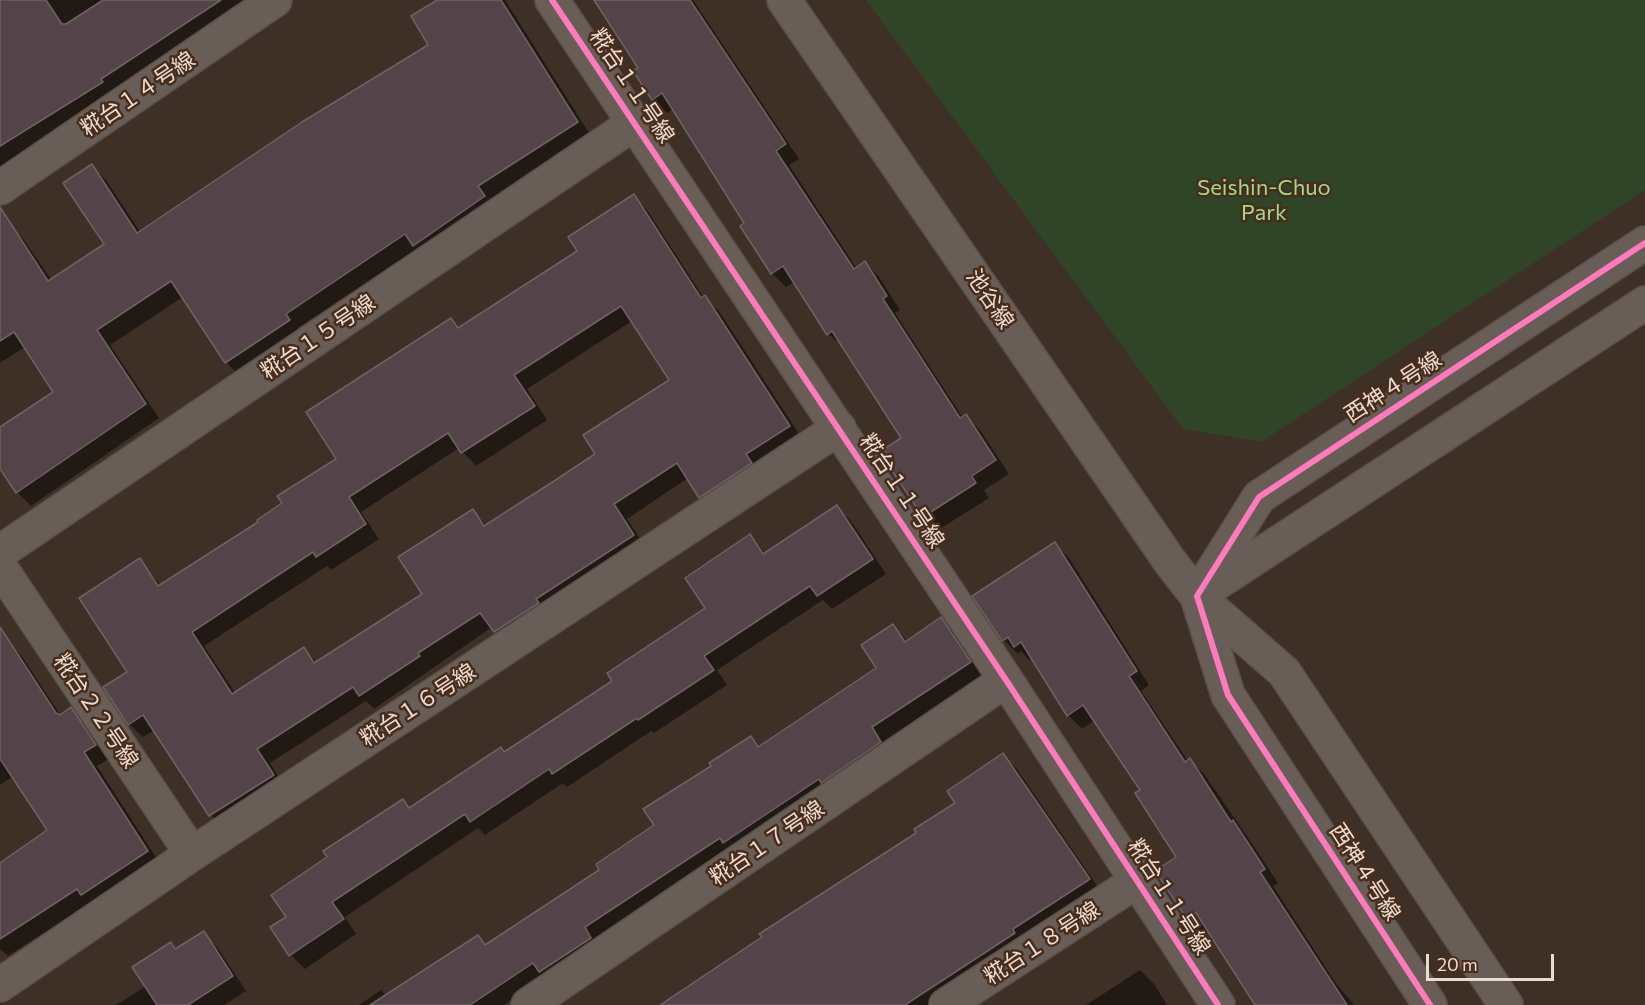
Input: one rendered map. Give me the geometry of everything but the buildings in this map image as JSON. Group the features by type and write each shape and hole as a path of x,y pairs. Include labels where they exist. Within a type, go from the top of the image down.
{"street":[{"name":"糀台１４号線","path":"0,188 275,0"},
{"name":"糀台１１号線","path":"552,0 636,122 1006,680 1218,1005"},
{"name":"池谷線","path":"784,0 1171,563 1197,596"},
{"name":"糀台１５号線","path":"0,552 636,122"},
{"name":"西神４号線","path":"1430,1005 1228,695 1197,596 1259,497 1645,243"},
{"path":"1197,596 1645,303"},
{"name":"糀台１６号線","path":"0,985 192,854 839,428"},
{"name":"糀台２２号線","path":"0,567 192,854"},
{"name":"西神４号線","path":"1197,596 1284,672 1506,1005"},
{"name":"糀台１７号線","path":"528,1005 1006,680"},
{"name":"糀台１８号線","path":"946,1005 1137,881"}],"green space":[{"name":"Seishin-Chuo Park","path":"866,0 1645,0 1645,190 1261,442 1183,429"}],"cycle path":[{"path":"552,0 1006,680 1218,1005"},
{"path":"1430,1005 1228,695 1197,596 1259,497 1645,243"}]}
